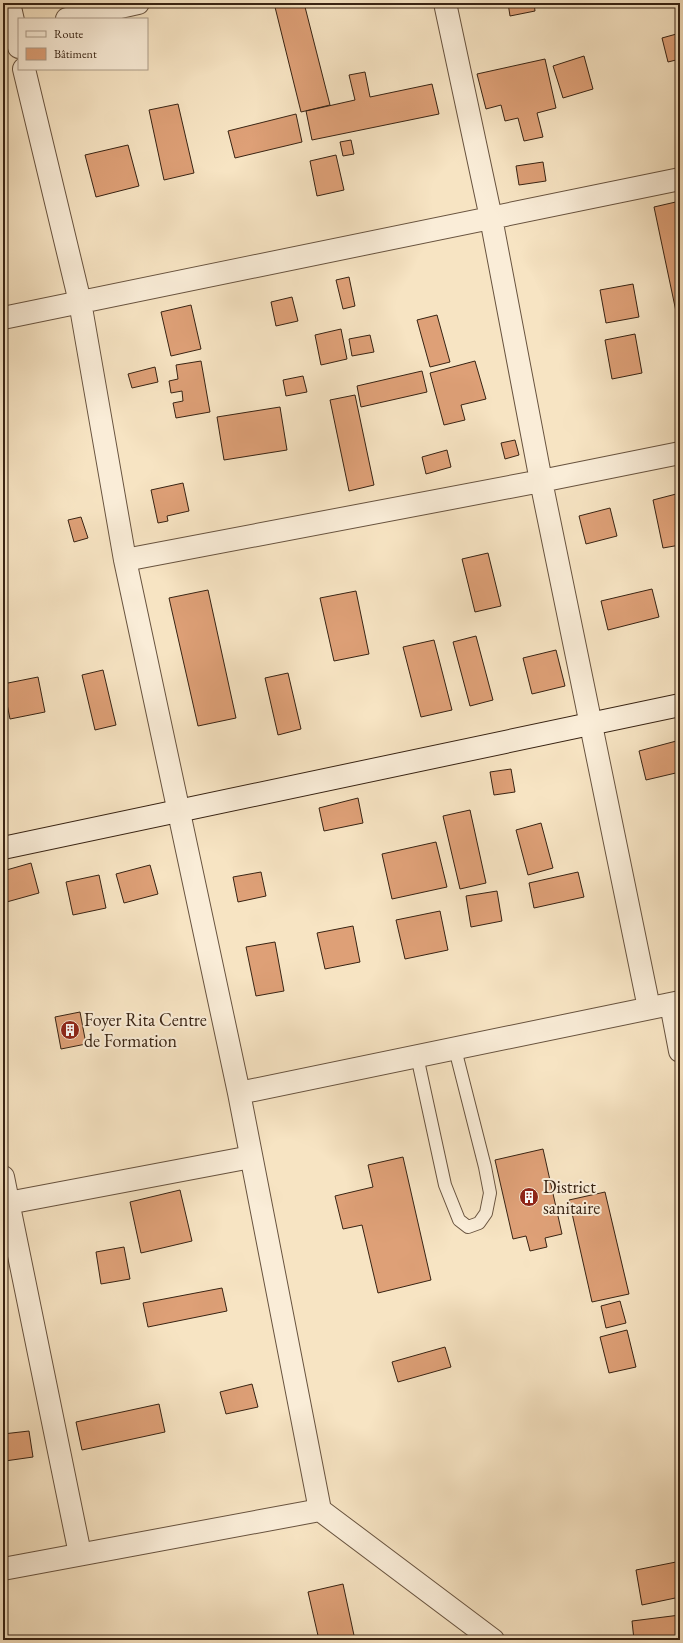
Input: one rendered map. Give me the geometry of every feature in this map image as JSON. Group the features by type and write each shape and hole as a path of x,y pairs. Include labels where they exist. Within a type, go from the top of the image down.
{"street":[{"path":"9,3 14,35"},
{"path":"71,18 138,3"},
{"path":"445,3 491,218 541,481 649,1008"},
{"path":"24,70 80,302 125,560 180,811 239,1093 320,1510 493,1640"},
{"path":"3,318 680,179"},
{"path":"125,560 680,453"},
{"path":"3,848 680,706"},
{"path":"239,1093 675,1003 680,1051"},
{"path":"8,1203 251,1157"},
{"path":"3,1177 80,1554"},
{"path":"3,1569 320,1510"}],"lane":[{"path":"417,1056 445,1185 459,1220 468,1226 479,1223 486,1213 490,1194 485,1167 455,1049"}],"building":[{"path":"274,3 304,3 330,105 301,112"},
{"path":"508,3 534,3 535,11 510,16"},
{"path":"680,33 680,59 668,62 662,38"},
{"path":"584,56 593,89 563,98 553,66"},
{"path":"545,59 556,108 537,113 543,137 524,141 518,118 505,121 501,105 486,109 477,74"},
{"path":"365,72 370,97 432,84 439,114 312,140 306,111 355,100 349,75"},
{"path":"178,104 194,173 164,180 149,110"},
{"path":"296,114 302,142 235,158 228,131"},
{"path":"351,140 354,154 343,156 340,142"},
{"path":"128,145 139,186 96,197 85,155"},
{"path":"336,155 344,190 317,196 310,161"},
{"path":"543,162 546,181 519,185 516,166"},
{"path":"680,201 680,321 678,321 654,207"},
{"path":"349,277 355,306 343,309 336,280"},
{"path":"633,284 639,317 606,323 600,290"},
{"path":"292,297 298,321 276,326 271,302"},
{"path":"191,305 201,349 171,356 161,312"},
{"path":"437,315 450,362 430,367 417,320"},
{"path":"341,329 347,359 321,365 315,335"},
{"path":"635,334 642,373 612,379 605,340"},
{"path":"370,335 374,352 352,356 349,339"},
{"path":"201,361 210,412 176,418 173,403 183,401 182,391 171,393 169,381 178,379 176,365"},
{"path":"475,361 486,399 461,405 465,420 444,425 430,373"},
{"path":"155,367 158,382 132,388 128,374"},
{"path":"422,371 427,392 361,407 357,386"},
{"path":"303,376 307,392 286,396 283,380"},
{"path":"355,395 374,485 349,491 330,400"},
{"path":"280,407 287,450 224,460 217,417"},
{"path":"515,440 519,455 505,459 501,443"},
{"path":"447,450 451,467 426,474 422,457"},
{"path":"183,483 189,511 167,516 168,521 158,523 151,490"},
{"path":"680,493 680,545 663,548 653,500"},
{"path":"610,508 617,536 586,544 579,516"},
{"path":"81,517 88,538 74,542 68,520"},
{"path":"488,553 501,606 475,612 462,559"},
{"path":"652,589 659,617 608,630 601,601"},
{"path":"208,590 236,718 198,726 169,598"},
{"path":"356,591 369,654 334,661 320,598"},
{"path":"476,636 493,700 470,706 453,642"},
{"path":"434,640 452,710 421,717 403,647"},
{"path":"556,650 565,686 532,694 523,658"},
{"path":"103,670 116,725 95,730 82,675"},
{"path":"288,673 301,729 278,735 265,678"},
{"path":"38,677 45,712 10,719 3,684"},
{"path":"680,740 680,772 646,780 639,751"},
{"path":"511,769 515,792 494,795 490,772"},
{"path":"358,798 363,823 324,831 319,808"},
{"path":"470,810 486,883 460,889 443,816"},
{"path":"541,823 553,868 528,875 516,830"},
{"path":"436,842 447,887 392,899 382,854"},
{"path":"31,863 39,893 3,903 3,871"},
{"path":"150,865 158,894 124,903 116,874"},
{"path":"261,872 266,896 238,902 233,877"},
{"path":"578,872 584,897 534,908 529,883"},
{"path":"99,875 106,908 73,915 66,882"},
{"path":"497,891 502,921 471,927 466,896"},
{"path":"440,911 448,950 405,959 396,920"},
{"path":"353,926 360,962 325,969 317,933"},
{"path":"275,942 284,991 256,996 246,947"},
{"name":"Foyer Rita Centre de Formation","path":"80,1012 86,1044 61,1049 55,1017"},
{"name":"District sanitaire","path":"543,1149 562,1234 545,1238 547,1247 530,1251 526,1236 513,1239 495,1160"},
{"path":"403,1157 431,1280 378,1293 362,1225 343,1229 335,1196 373,1187 368,1165"},
{"path":"180,1190 192,1241 141,1253 130,1202"},
{"path":"605,1192 629,1294 592,1302 569,1200"},
{"path":"124,1247 130,1279 101,1284 96,1252"},
{"path":"222,1288 227,1311 148,1327 143,1303"},
{"path":"620,1301 626,1323 606,1328 601,1306"},
{"path":"627,1330 636,1367 609,1373 600,1337"},
{"path":"445,1347 451,1367 398,1382 392,1362"},
{"path":"252,1384 258,1407 226,1414 220,1392"},
{"path":"159,1404 165,1432 82,1450 76,1422"},
{"path":"29,1431 33,1457 5,1461 3,1434"},
{"path":"676,1562 680,1580 680,1597 642,1605 636,1570"},
{"path":"343,1584 355,1640 319,1640 308,1592"},
{"path":"680,1615 680,1640 634,1640 632,1621"}],"place":[{"name":"Foyer Rita Centre de Formation","path":"70,1030"},
{"name":"District sanitaire","path":"529,1197"}]}
